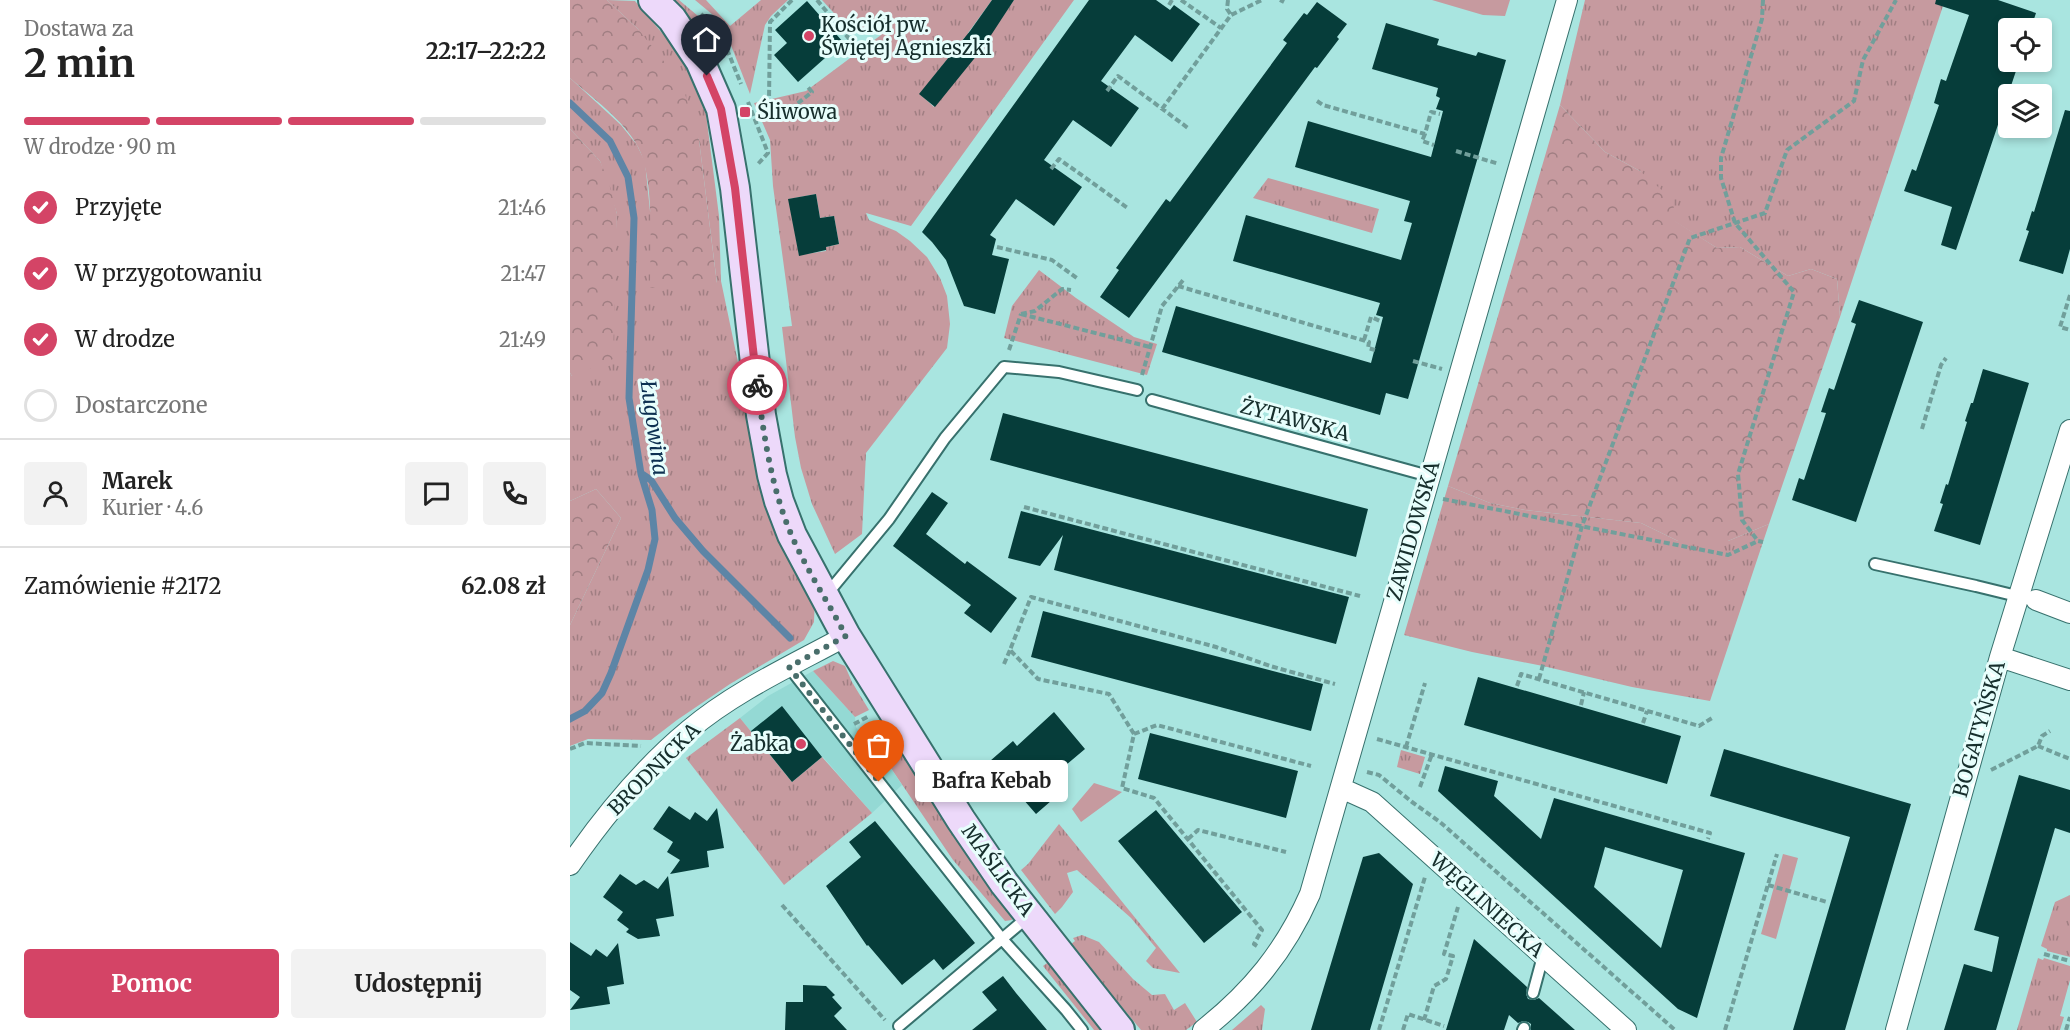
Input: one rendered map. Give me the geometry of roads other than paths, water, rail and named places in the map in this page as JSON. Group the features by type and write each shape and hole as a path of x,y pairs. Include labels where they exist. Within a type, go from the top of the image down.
{"street":[{"name":"MAŚLICKA","path":"653,0 672,19 700,61 721,109 735,188 755,368 772,475 792,536 846,636 961,820 1004,883 1120,1030"},
{"name":"ZAWIDOWSKA","path":"1203,1030 1241,998 1271,964 1297,923 1310,894 1567,0"},
{"name":"BOGATYŃSKA","path":"1896,1030 2000,657 2028,598 2070,430"},
{"path":"2028,598 2070,613"},
{"name":"BRODNICKA","path":"570,865 597,826 660,757 689,730 750,688 846,636"},
{"path":"2000,657 2040,668 2070,680"},
{"name":"WĘGLINIECKA","path":"1341,788 1372,802 1626,1030"}],"lane":[{"path":"825,597 889,519 945,438 1004,367 1059,372 1137,390"},
{"name":"ŻYTAWSKA","path":"1152,400 1426,485"},
{"path":"1875,564 2028,598"},
{"path":"789,667 1002,939 1082,1030"},
{"path":"899,1026 1030,915"},
{"path":"1533,993 1543,956"}],"waterway":[{"name":"Ługowina","path":"570,103 610,141 628,177 634,218 629,398 641,474 652,510 655,539 648,570 602,693 585,711 570,719"},
{"path":"642,474 651,480 675,518 703,551 790,638"}],"place":[{"name":"Kościół pw. Świętej Agnieszki","path":"809,36"},
{"name":"Śliwowa","path":"745,112"},
{"name":"Żabka","path":"801,744"},
{"name":"Bafra Kebab","path":"879,782"}]}
